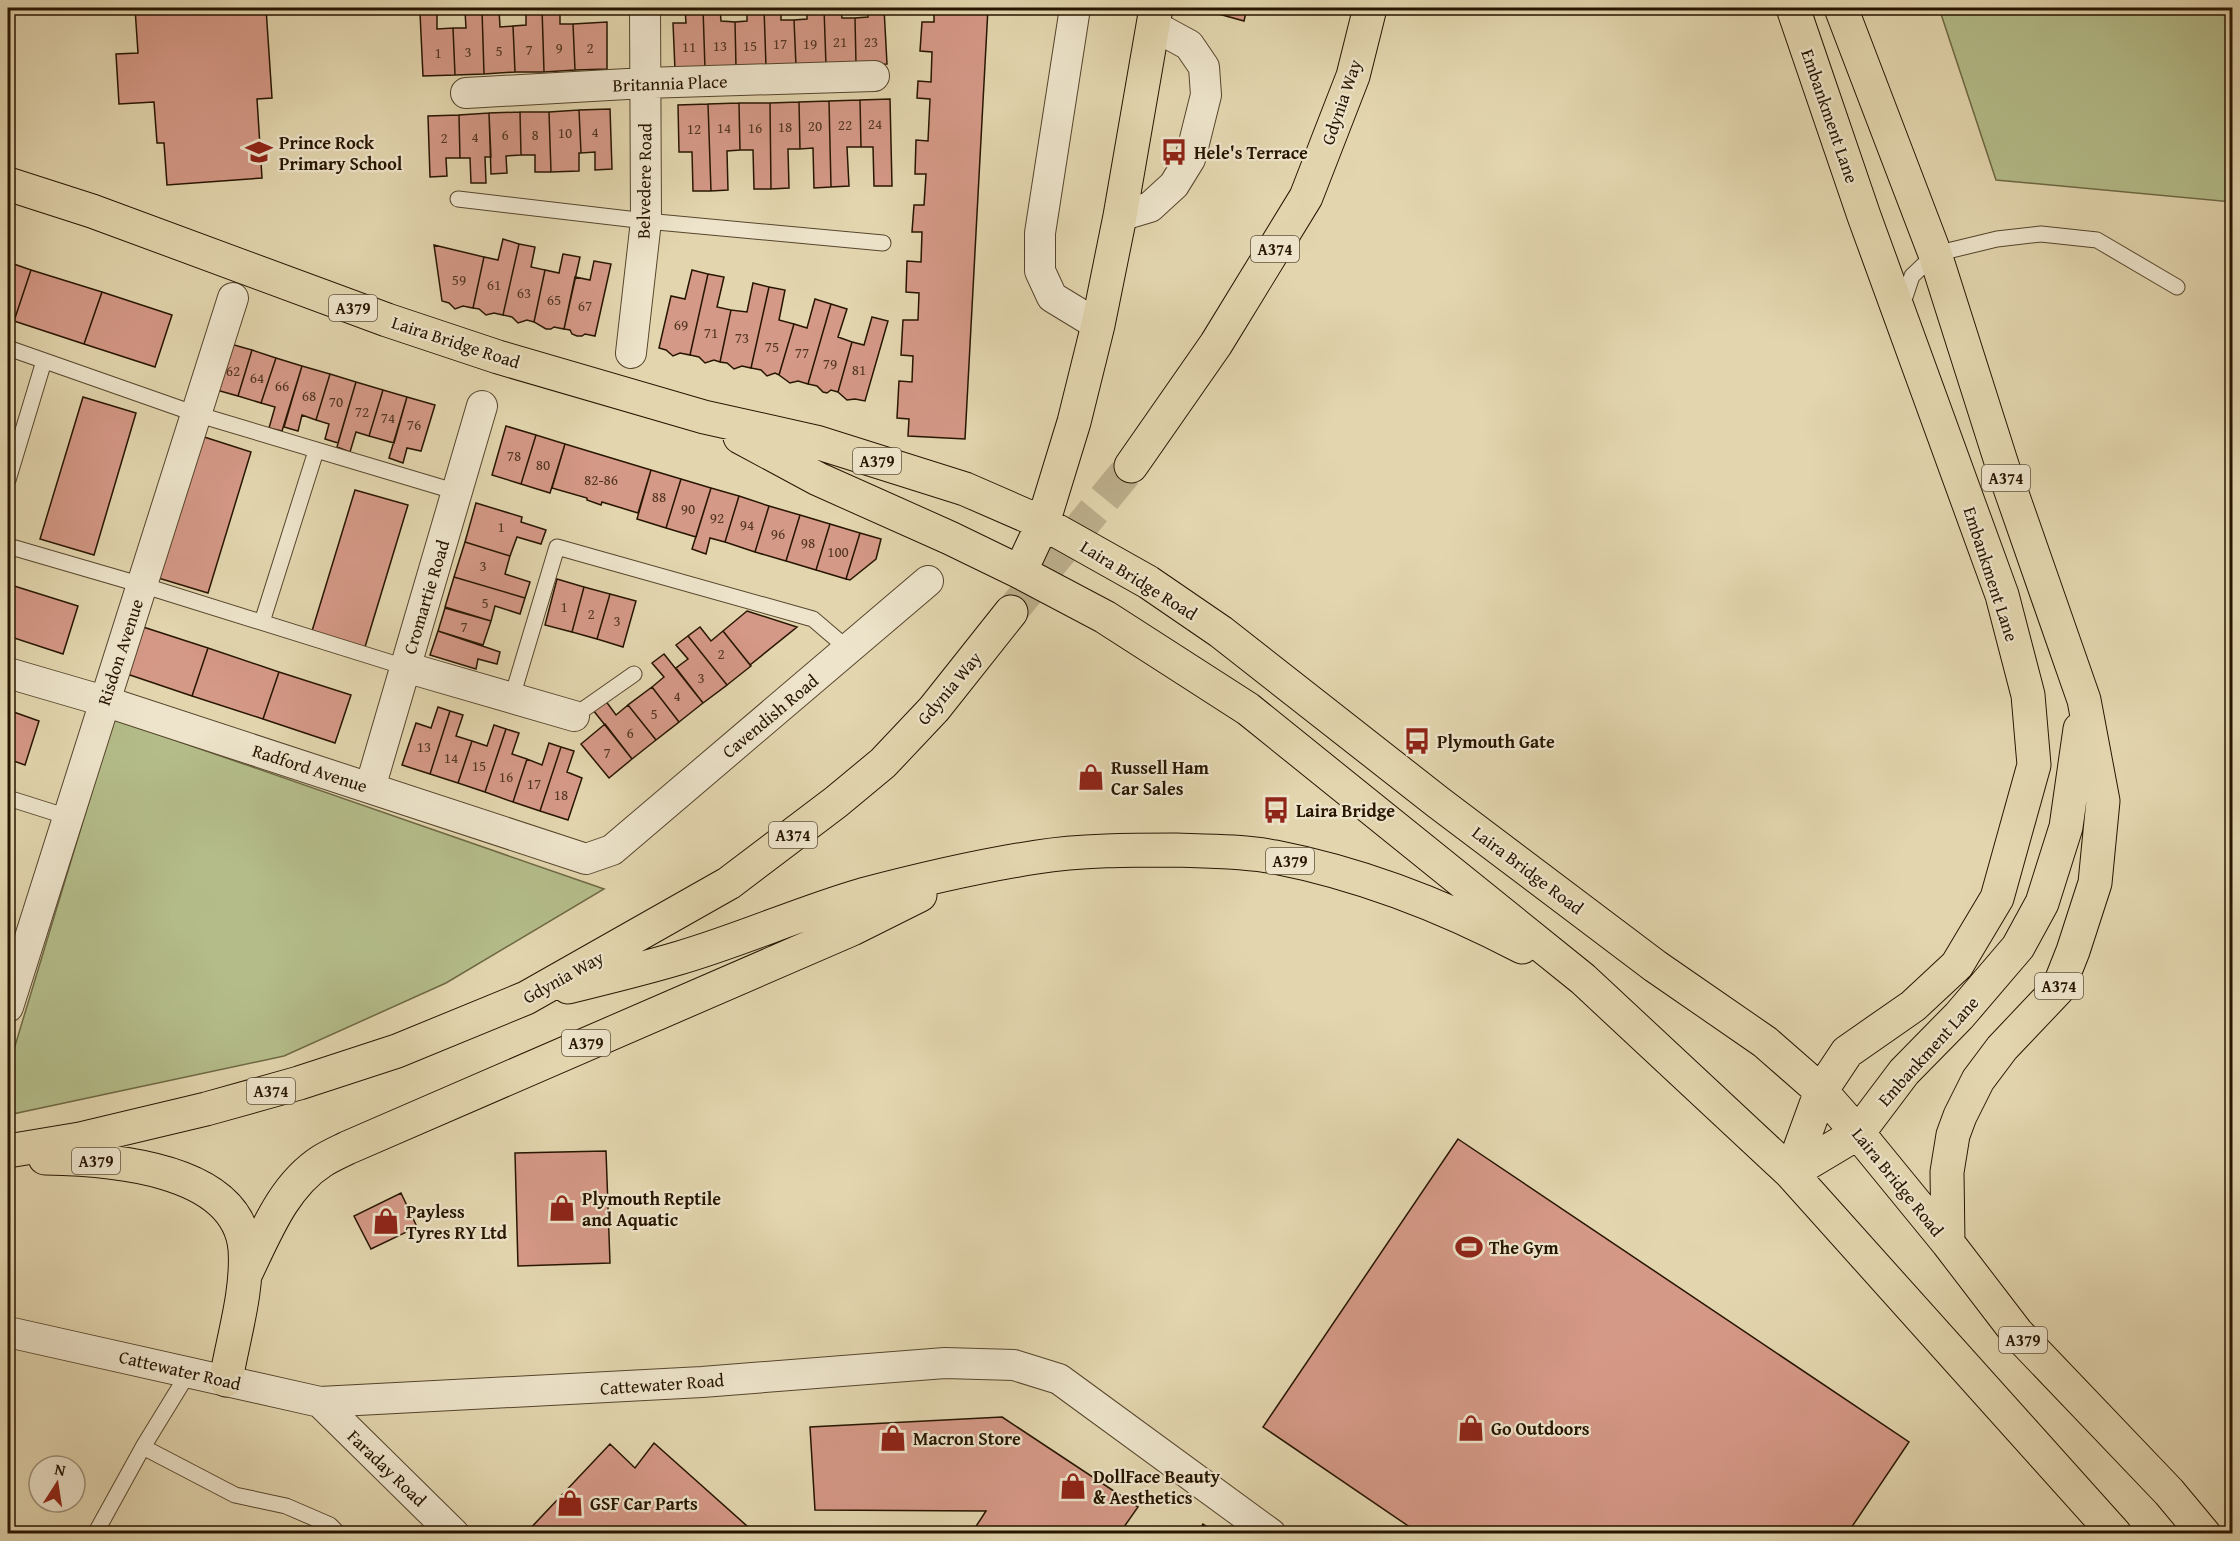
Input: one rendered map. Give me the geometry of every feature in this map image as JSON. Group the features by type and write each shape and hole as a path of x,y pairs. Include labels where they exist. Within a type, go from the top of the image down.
{"main road":[{"name":"Gdynia Way","path":"1131,466 1216,344 1306,198 1353,76 1370,8"},
{"name":"Embankment Lane","path":"1791,1173 1821,1092 1847,1052 1913,1006 1957,965 1997,898 2034,765 2028,695 2002,595 1899,313 1793,8"},
{"name":"Embankment Lane","path":"1841,8 1935,254 2003,468 2084,700 2103,801 2095,883 2058,989 2002,1048 1978,1080 1953,1135 1947,1172 1948,1243"},
{"path":"1020,572 1043,523 1074,422 1098,326 1155,17"},
{"name":"Laira Bridge Road","path":"8,184 92,211 387,320 498,357 704,417 816,442 965,489 1043,523 1148,582 1221,632 1457,817 1655,966 1765,1042 1821,1092 1858,1133 1948,1243 2017,1333 2169,1492 2205,1533"},
{"name":"Laira Bridge Road","path":"704,417 818,479 950,538 1105,617 1248,709 1582,979 1791,1173 2115,1533"},
{"name":"Gdynia Way","path":"8,1151 81,1139 206,1109 299,1083 397,1050 526,998 729,883 836,802 883,763 934,709 1011,612"},
{"name":"Embankment Lane","path":"1858,1133 1904,1072 1959,1016 2018,947 2042,903 2066,827 2084,700"},
{"name":"A379","path":"526,998 679,958 863,895 976,868 1040,856 1140,850 1212,851 1273,857 1335,872 1399,891 1477,924 1582,979"},
{"name":"A379","path":"225,1380 246,1274 277,1210 297,1184 320,1162 542,1062 852,929 976,868"},
{"name":"A374","path":"1791,1173 1858,1133"},
{"name":"A379","path":"8,1157 71,1158 147,1168 182,1178 212,1193 228,1207 237,1222 244,1245 246,1274"}],"street":[{"name":"Belvedere Road","path":"631,353 646,221 645,8"},
{"path":"1075,8 1040,233 1040,271 1052,297 1098,326"},
{"path":"1120,216 1150,207 1174,185 1190,159 1206,95 1204,67 1189,45 1155,17"},
{"name":"Britannia Place","path":"466,93 645,83 874,76"},
{"name":"Risdon Avenue","path":"9,996 233,298"},
{"name":"Cromartie Road","path":"370,788 482,406"},
{"name":"Cavendish Road","path":"612,850 928,581"},
{"path":"405,667 574,716"},
{"name":"Radford Avenue","path":"8,674 104,701 585,859 612,850"},
{"name":"Cattewater Road","path":"8,1332 320,1402 668,1385 945,1363 1014,1365 1059,1379 1271,1533"},
{"name":"Faraday Road","path":"320,1402 454,1533"}],"lane":[{"path":"458,200 646,221 883,243"},
{"path":"1899,313 1912,276 1935,254 1997,239 2041,234 2097,240 2177,286"},
{"path":"8,348 196,414 316,452 457,492"},
{"path":"8,480 44,361"},
{"path":"262,622 316,452"},
{"path":"8,546 405,667"},
{"path":"512,697 557,547 813,619 848,649"},
{"path":"574,716 634,674"},
{"path":"8,798 68,817"},
{"path":"95,1533 143,1447 189,1372"},
{"path":"143,1447 234,1495 286,1506 330,1525 339,1533"}],"green space":[{"path":"1939,8 2232,8 2232,202 1996,180"},
{"path":"114,719 604,889 446,983 284,1056 8,1115 8,1069"}],"building":[{"path":"135,8 266,8 272,98 257,99 262,178 167,185 164,143 157,143 154,102 119,104 116,54 138,53"},
{"path":"526,8 542,8 544,72 515,72 513,26 526,25"},
{"path":"542,8 560,8 560,24 573,24 575,70 544,72"},
{"path":"685,8 703,8 705,69 675,70 673,23 686,23"},
{"path":"703,8 720,8 721,21 735,22 736,68 705,69"},
{"path":"747,8 764,8 766,67 736,68 735,22 747,21"},
{"path":"764,8 781,8 781,20 794,20 796,66 766,67"},
{"path":"807,8 824,8 826,66 796,66 794,20 807,19"},
{"path":"824,8 841,8 842,18 855,18 856,65 826,66"},
{"path":"867,8 884,8 887,64 856,65 855,18 868,17"},
{"path":"934,8 988,8 965,439 908,436 909,419 897,418 899,381 912,382 913,356 901,355 903,320 918,320 919,293 906,292 907,261 921,262 922,232 912,232 914,205 924,205 926,174 915,174 916,140 928,141 930,99 917,98 918,81 931,82 932,52 920,51 922,22 934,22"},
{"path":"1197,8 1247,8 1244,21"},
{"path":"499,9 500,27 513,26 515,72 484,74 482,10"},
{"path":"482,10 484,74 455,75 453,28 466,28 465,11"},
{"path":"437,12 437,29 453,28 455,75 423,76 420,13"},
{"path":"607,22 607,69 575,70 573,24"},
{"path":"890,99 892,186 874,186 873,147 861,147 860,100"},
{"path":"860,100 861,147 847,147 849,186 831,187 829,101"},
{"path":"829,101 831,187 814,188 813,148 800,149 799,102"},
{"path":"799,102 800,149 788,149 789,188 771,189 770,103"},
{"path":"739,103 770,103 771,189 754,189 753,150 740,150"},
{"path":"739,103 740,150 727,151 728,190 711,191 708,104"},
{"path":"708,104 711,191 693,191 692,152 679,152 678,105"},
{"path":"610,109 612,169 595,170 595,152 581,153 579,110"},
{"path":"579,110 581,153 579,153 579,171 551,172 549,112"},
{"path":"520,112 549,112 551,172 535,172 535,155 521,155"},
{"path":"520,112 521,155 506,156 507,173 491,174 489,113"},
{"path":"489,113 491,157 485,157 486,183 471,183 470,158 460,158 459,115"},
{"path":"459,115 460,158 446,158 447,176 430,177 428,116"},
{"path":"503,239 519,244 503,315 494,313 486,315 479,309 473,308 484,257 498,260"},
{"path":"519,244 535,247 531,267 545,270 534,322 527,320 518,323 512,317 503,315"},
{"path":"434,245 484,257 473,308 463,306 455,309 449,303 442,301"},
{"path":"563,254 580,257 564,329 554,327 546,329 534,322 545,270 559,273"},
{"path":"594,261 611,264 595,336 585,334 577,336 570,330 564,329 575,277 590,280"},
{"path":"8,262 31,270 14,321 8,319"},
{"path":"31,270 102,292 84,344 14,321"},
{"path":"692,270 708,274 690,355 680,353 673,356 659,348 671,296 685,299"},
{"path":"708,274 724,277 717,307 731,310 720,362 714,360 705,363 699,357 690,355"},
{"path":"753,283 769,287 751,368 742,366 734,369 727,363 720,362 731,310 747,312"},
{"path":"769,287 785,290 779,320 794,324 779,375 775,373 767,376 761,370 751,368"},
{"path":"102,292 172,315 155,367 84,344"},
{"path":"815,299 831,304 808,384 798,381 790,383 779,375 794,324 807,328"},
{"path":"831,304 847,309 838,337 852,342 838,392 831,390 827,393 817,386 808,384"},
{"path":"872,317 888,321 865,401 847,400 838,392 852,342 864,345"},
{"path":"227,343 252,350 238,396 213,389"},
{"path":"252,350 276,358 261,403 238,396"},
{"path":"276,358 302,366 282,431 269,428 275,407 261,403"},
{"path":"302,366 330,374 316,420 302,415 298,431 284,427"},
{"path":"330,374 356,382 338,443 325,439 329,424 316,420"},
{"path":"356,382 383,390 369,436 356,432 350,452 337,447"},
{"path":"383,390 407,397 394,443 369,436"},
{"path":"83,397 136,413 94,555 40,539"},
{"path":"407,397 435,405 421,451 407,448 403,463 389,458"},
{"path":"506,426 536,435 521,484 492,475"},
{"path":"198,435 251,452 208,593 155,577"},
{"path":"536,435 565,444 550,493 521,484"},
{"path":"565,444 651,470 638,513 602,502 601,505 587,498 552,488"},
{"path":"651,470 681,479 666,528 637,519"},
{"path":"681,479 711,488 696,537 666,528"},
{"path":"711,488 739,496 725,542 710,538 706,554 692,549"},
{"path":"355,490 408,505 365,647 312,631"},
{"path":"739,496 769,506 755,552 725,542"},
{"path":"476,503 522,517 521,522 546,530 541,544 517,537 510,556 465,542"},
{"path":"769,506 800,515 786,561 755,552"},
{"path":"800,515 830,524 816,570 786,561"},
{"path":"830,524 860,533 846,579 816,570"},
{"path":"860,533 881,539 876,559 850,580 846,579"},
{"path":"465,542 510,556 505,574 530,582 525,598 454,577"},
{"path":"454,577 525,598 520,614 495,606 491,621 445,607"},
{"path":"557,579 584,587 572,632 545,625"},
{"path":"11,585 78,606 63,654 8,636 8,594"},
{"path":"584,587 610,594 597,639 572,632"},
{"path":"610,594 636,601 623,647 597,639"},
{"path":"445,608 491,621 483,645 438,631"},
{"path":"747,611 797,627 750,665 723,631"},
{"path":"137,625 208,648 192,696 121,672"},
{"path":"700,627 711,641 723,631 751,666 727,685 688,636"},
{"path":"438,631 500,652 497,664 478,659 476,669 430,655"},
{"path":"688,636 727,685 703,703 676,668 688,659 676,645"},
{"path":"208,648 279,672 263,719 192,696"},
{"path":"664,654 703,703 679,722 652,687 664,677 652,663"},
{"path":"279,672 351,695 335,743 263,719"},
{"path":"652,687 679,722 656,740 628,705"},
{"path":"605,700 616,715 628,705 656,740 632,759 593,710"},
{"path":"438,707 450,711 430,774 402,765 416,723 431,728"},
{"path":"8,710 39,721 25,765 8,759"},
{"path":"450,711 463,715 456,736 472,741 458,783 430,774"},
{"path":"605,724 632,759 609,778 581,744"},
{"path":"494,725 506,729 485,792 458,783 472,741 487,746"},
{"path":"506,729 519,733 512,754 527,759 513,802 485,792"},
{"path":"549,743 561,747 540,811 513,802 527,759 542,765"},
{"path":"561,747 574,751 567,772 582,778 568,820 540,811"},
{"path":"1458,1139 1909,1442 1847,1534 1420,1534 1263,1427"},
{"name":"Plymouth Reptile and Aquatic","path":"606,1151 610,1263 518,1266 515,1153"},
{"name":"Payless Tyres RY Ltd","path":"401,1193 417,1227 371,1249 354,1216"},
{"path":"1002,1417 1138,1507 1119,1534 971,1534 986,1511 815,1510 810,1427"},
{"path":"654,1443 756,1534 525,1534 610,1444 635,1468"},
{"path":"1203,1524 1217,1534 1197,1534"}],"tunnel":[{"path":"1011,612 1131,466"}],"place":[{"name":"Prince Rock Primary School","path":"259,152"},
{"name":"Hele's Terrace","path":"1174,152"},
{"name":"Plymouth Gate","path":"1417,741"},
{"name":"Russell Ham Car Sales","path":"1091,777"},
{"name":"Laira Bridge","path":"1276,810"},
{"name":"Plymouth Reptile and Aquatic","path":"562,1208"},
{"name":"Payless Tyres RY Ltd","path":"386,1221"},
{"name":"The Gym","path":"1469,1247"},
{"name":"Go Outdoors","path":"1471,1428"},
{"name":"Macron Store","path":"893,1438"},
{"name":"DollFace Beauty & Aesthetics","path":"1073,1486"},
{"name":"GSF Car Parts","path":"570,1503"}]}
